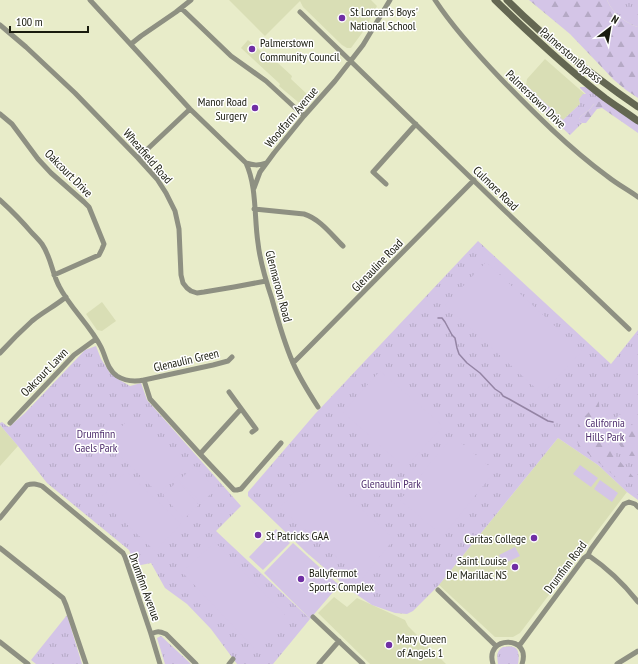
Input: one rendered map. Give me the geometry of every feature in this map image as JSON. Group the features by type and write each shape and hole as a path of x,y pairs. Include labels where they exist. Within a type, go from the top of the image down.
{"main road":[{"name":"Palmerston Bypass","path":"495,0 538,41 584,81 606,99 638,121"},
{"path":"507,0 582,67 638,107"}],"street":[{"path":"90,0 190,109 246,163 254,166 266,163"},
{"path":"131,44 191,0"},
{"name":"Woodfarm Avenue","path":"253,189 260,172 286,137 351,62 390,0"},
{"name":"Palmerstown Drive","path":"435,0 481,59 518,97 578,153 607,176 638,197"},
{"path":"181,8 231,56 266,81 304,116"},
{"name":"Culmore Road","path":"300,12 629,329"},
{"name":"Wheatfield Road","path":"0,25 63,82 157,179 175,211 179,228 181,275 183,283 191,292 204,292 266,281"},
{"path":"138,158 190,109"},
{"name":"Oakcourt Drive","path":"0,114 12,124 38,159 51,173 89,207 102,238 104,244 99,255 54,275"},
{"path":"386,184 373,172 416,124"},
{"name":"Glenmaroon Road","path":"246,163 253,189 258,244 266,281 293,363 303,384 318,407"},
{"name":"Glenauline Road","path":"293,363 474,180"},
{"name":"Glenaulin Green","path":"0,200 42,244 47,253 59,287 102,347 108,364 117,376 130,381 144,380 228,361 232,357"},
{"path":"254,209 311,216 344,246"},
{"path":"0,353 31,322 66,297"},
{"name":"Oakcourt Lawn","path":"10,423 74,355 96,339"},
{"name":"Glenaulin Green","path":"144,380 150,399 234,490 241,489 281,443"},
{"path":"229,392 256,429 252,432"},
{"path":"200,454 241,409"},
{"name":"Drumfinn Avenue","path":"0,518 27,485 32,483 37,484 42,486 123,552 160,664"},
{"name":"Drumfinn Road","path":"519,646 584,558 588,555 624,504 629,502 638,507"},
{"path":"0,548 63,598 86,664"},
{"path":"588,555 611,573 638,602"},
{"path":"438,590 496,646"},
{"path":"313,617 363,664"},
{"path":"151,634 157,631 161,631 166,634 196,664"},
{"path":"319,664 339,641"},
{"path":"0,642 28,664"},
{"path":"494,664 492,655 496,646 501,643 510,642 519,646 522,650 524,655 522,664"},
{"path":"617,664 638,651"},
{"path":"228,664 233,659"}],"shaded area":[{"name":"St Lorcan's Boys' National School","path":"229,0 371,0 377,6 365,29 351,48 347,48 342,45 303,7 300,1 265,36"},
{"path":"248,40 265,55 267,53 292,76 291,79 309,96 308,100 303,105 279,86 280,84 241,48"},
{"path":"545,59 586,95 583,95 579,99 580,104 563,120 526,85 527,79"},
{"path":"102,302 116,321 102,331 97,330 86,314"},
{"path":"0,425 18,446 0,466"},
{"name":"Caritas College","path":"558,438 598,465 627,492 520,633 513,637 495,637 439,585"},
{"name":"Mary Queen of Angels 1","path":"334,597 347,607 357,598 405,620 408,626 446,664 370,664 318,613"}],"green space":[{"path":"529,0 607,0 612,9 619,16 638,27 638,98 614,80 570,34"},
{"path":"607,0 638,0 638,27 619,16 612,9"},
{"path":"526,85 563,120 580,104 579,99 583,94 586,94 580,87 588,87 605,101 594,104 581,116 579,121 582,123 570,135 519,88"},
{"path":"605,101 638,124 638,133 602,108 597,109 586,123 579,121 581,116 596,102"},
{"name":"Glenaulin Park","path":"478,241 611,364 638,330 638,500 627,492 598,465 558,438 439,585 413,611 407,614 395,613 372,605 350,590 307,553 248,496 248,492 315,414"},
{"path":"486,262 582,351 542,394 445,305"},
{"name":"Drumfinn Gaels Park","path":"96,346 101,359 110,373 130,386 141,383 147,400 241,506 216,531 310,619 273,664 237,664 211,629 187,604 165,588 151,563 136,566 129,550 47,483 0,425 2,422 9,427 25,413 85,350"},
{"path":"380,371 443,426 405,468 343,412"},
{"path":"598,400 604,437 617,458 636,480 636,485 624,482 617,478 579,446 575,437 576,431 582,419"},
{"path":"620,414 638,431 638,456 627,456 617,441 617,417"},
{"path":"132,416 184,468 159,494 106,442"},
{"path":"453,436 495,471 443,536 400,500"},
{"path":"580,465 598,478 591,487 573,474"},
{"path":"195,466 216,489 201,503 179,480"},
{"path":"316,468 394,539 362,579 280,508"},
{"path":"126,471 181,524 155,551 100,499"},
{"path":"600,480 618,493 612,502 594,489"},
{"path":"178,481 199,505 184,519 163,495"},
{"path":"276,529 290,543 263,570 249,557"},
{"path":"215,542 286,616 254,648 182,572"},
{"name":"Ballyfermot Sports Complex","path":"293,543 339,585 310,619 264,573"},
{"path":"515,547 520,556 503,564 499,555"},
{"path":"67,615 82,664 36,664 31,660"},
{"path":"161,636 191,664 165,664 157,638"},
{"path":"503,647 512,647 517,649 519,659 518,664 498,664 498,652"}],"waterway":[{"path":"438,318 442,318 455,338 459,354 495,389 503,396 548,421 553,422"}],"place":[{"name":"St Lorcan's Boys' National School","path":"342,18"},
{"name":"Palmerstown Community Council","path":"252,49"},
{"name":"Manor Road Surgery","path":"255,108"},
{"name":"St Patricks GAA","path":"258,535"},
{"name":"Caritas College","path":"534,538"},
{"name":"Saint Louise De Marillac NS","path":"515,567"},
{"name":"Ballyfermot Sports Complex","path":"301,579"},
{"name":"Mary Queen of Angels 1","path":"389,645"}],"park label":[{"name":"California Hills Park","path":"605,429"}]}
